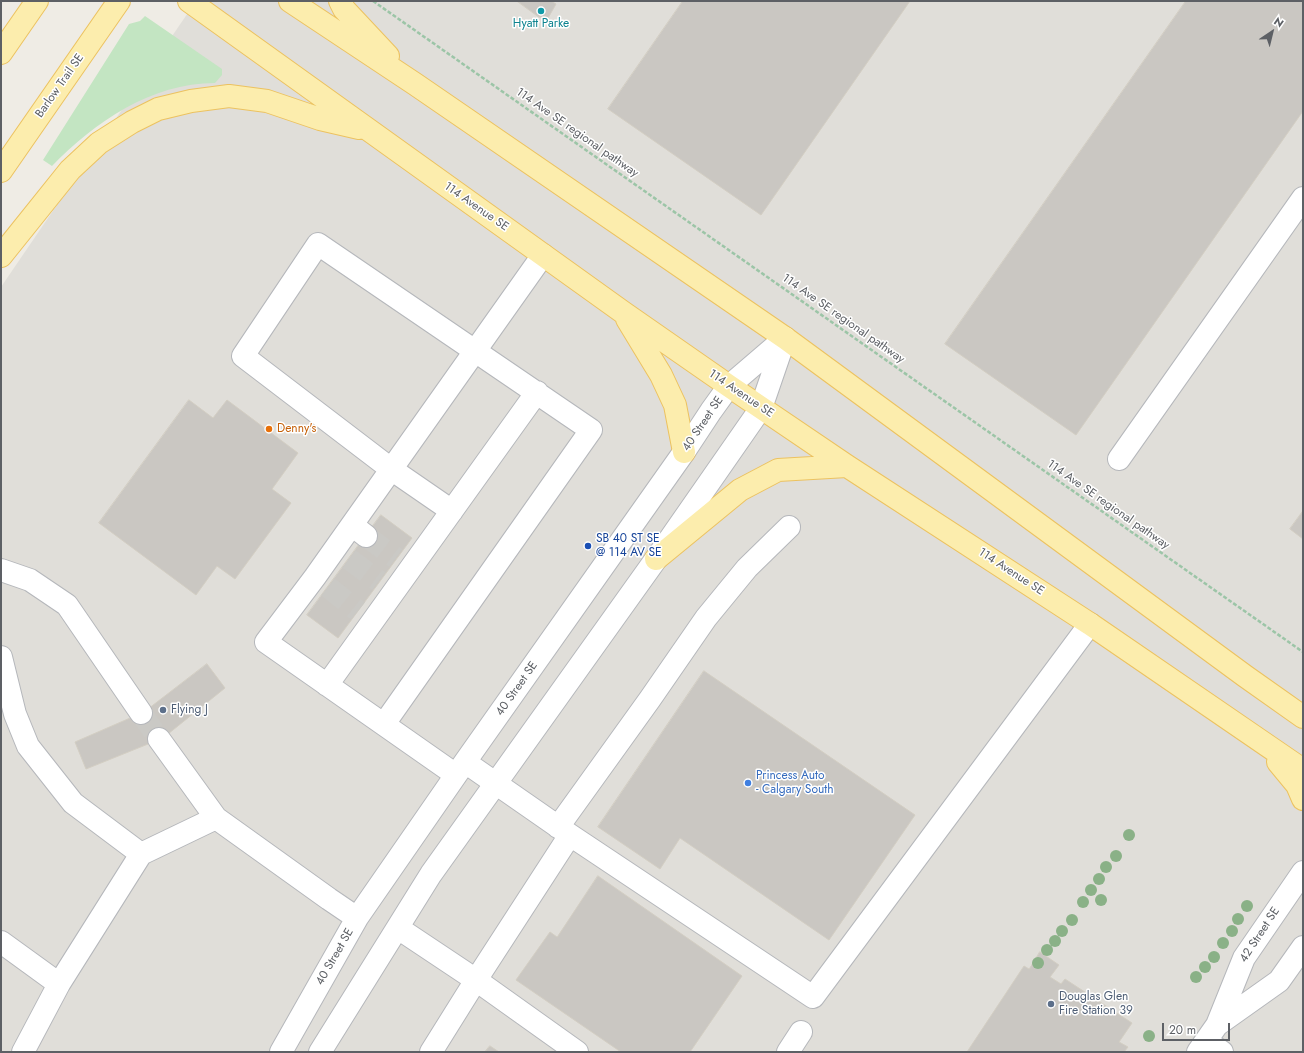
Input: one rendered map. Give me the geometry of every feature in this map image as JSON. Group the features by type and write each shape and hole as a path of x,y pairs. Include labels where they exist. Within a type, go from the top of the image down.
{"main road":[{"path":"15,33 16,1"},
{"path":"1,53 37,1"},
{"name":"Barlow Trail SE","path":"1,171 119,1"},
{"name":"114 Avenue SE","path":"189,1 544,254 624,313 729,386 847,466 1090,624 1303,770"},
{"path":"290,1 416,84 785,338 1244,676 1303,717"},
{"path":"340,1 344,9 416,84"},
{"path":"1,256 70,170 99,143 132,122 158,109 191,101 229,96 267,100 320,119 368,130"},
{"path":"624,313 661,375 675,405 684,452"},
{"path":"656,559 740,490 778,470 847,466"},
{"path":"1244,676 1303,698"},
{"path":"1257,738 1297,785 1303,799"}],"street":[{"path":"1119,459 1303,198"},
{"path":"384,724 592,430 318,244 244,356 391,469 452,511"},
{"path":"544,254 391,469 359,530 321,582 266,642 384,724 460,769 496,784 813,997 1090,624"},
{"name":"40 Street SE","path":"281,1052 357,918 460,769 684,452 711,410 729,386 785,338"},
{"path":"320,1052 431,874 656,559 761,408 785,338"},
{"path":"327,685 365,616 403,564 452,511 536,392"},
{"path":"431,1052 476,980 564,831 650,699 706,618 747,568 789,527"},
{"path":"1,570 30,580 67,605 141,713"},
{"path":"1,657 16,714 28,746 73,803 141,854"},
{"path":"159,739 216,818 357,918"},
{"path":"22,1052 59,984 141,854 216,818"},
{"name":"42 Street SE","path":"1210,1042 1244,958 1303,872"},
{"path":"398,928 476,980 577,1052"},
{"path":"1,942 59,984"},
{"name":"42 Street SE","path":"1210,1042 1279,981 1303,947"},
{"path":"788,1052 801,1032"}],"path":[{"name":"114 Ave SE regional pathway","path":"372,1 1303,652"}],"shaded area":[{"path":"196,1 1303,1 1303,1052 1,1052 1,287"}],"green space":[{"path":"145,16 222,69 222,75 215,83 191,85 169,90 126,108 87,134 52,166 43,160 129,24 140,21"}],"building":[{"name":"Hyatt Parke","path":"517,1 551,1 556,4 548,18 539,17"},
{"path":"683,1 910,1 761,215 608,109"},
{"path":"1186,1 1303,1 1303,111 1076,435 945,344"},
{"path":"189,400 213,418 227,400 298,453 272,489 291,503 235,579 217,566 196,595 99,523"},
{"path":"1303,511 1303,539 1290,529"},
{"path":"381,515 412,538 338,638 307,615"},
{"path":"207,664 225,688 163,738 86,769 75,742 144,712"},
{"name":"Princess Auto - Calgary South","path":"704,671 915,815 829,940 680,838 660,869 598,827"},
{"path":"598,876 742,976 690,1052 621,1052 516,980 550,932 557,937"},
{"name":"Douglas Glen Fire Station 39","path":"1040,952 1059,965 1050,977 1061,984 1065,979 1132,1023 1119,1042 1128,1047 1124,1052 967,1052 1024,966 1029,969"},
{"path":"490,1046 499,1052 485,1052"}],"tunnel":[{"path":"366,536 396,558"},
{"path":"349,559 379,581"},
{"path":"328,587 358,611"},
{"path":"141,713 159,739"}],"place":[{"name":"Hyatt Parke","path":"541,11"},
{"name":"Denny's","path":"269,429"},
{"name":"SB 40 ST SE @ 114 AV SE","path":"588,546"},
{"name":"Flying J","path":"163,710"},
{"name":"Princess Auto - Calgary South","path":"748,783"},
{"name":"Douglas Glen Fire Station 39","path":"1051,1004"}]}
